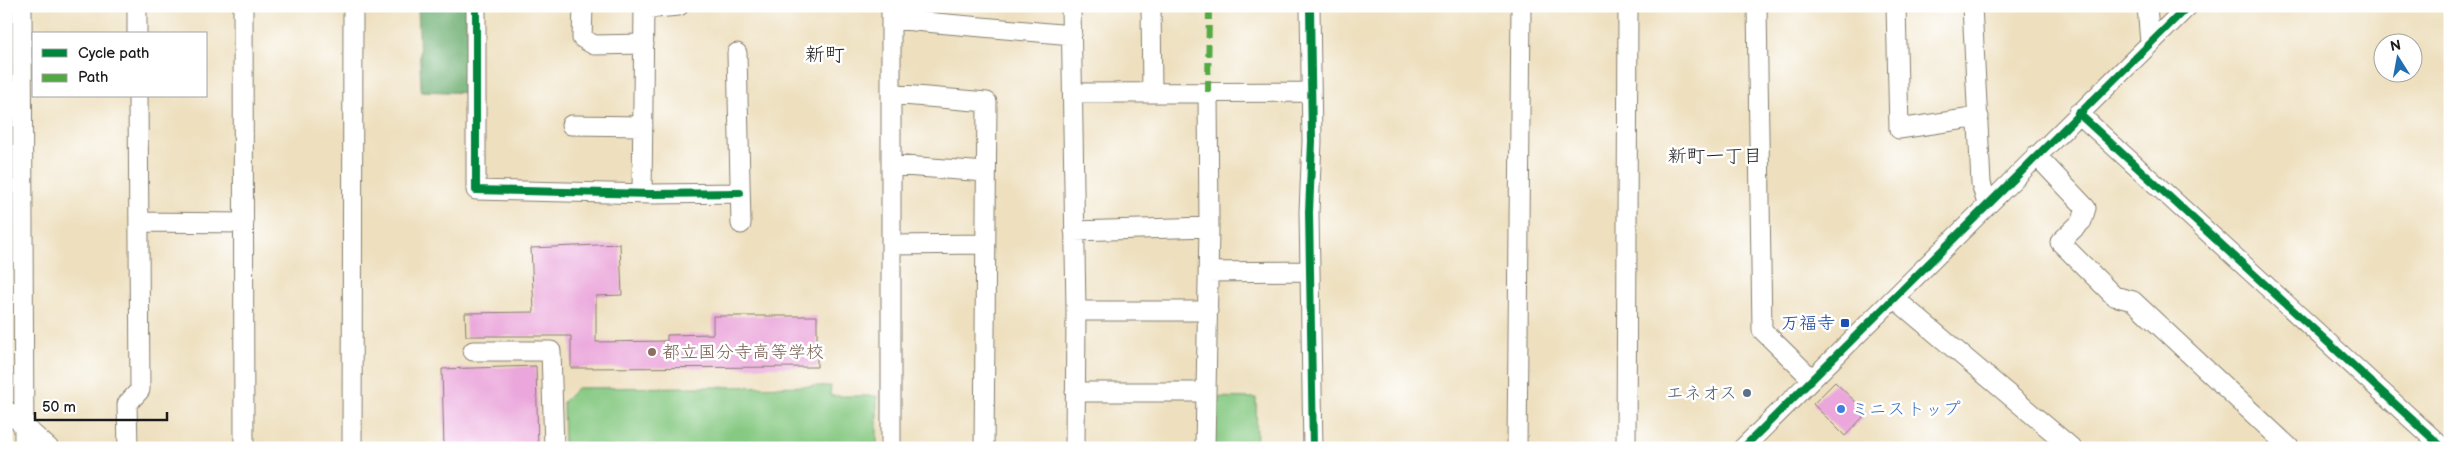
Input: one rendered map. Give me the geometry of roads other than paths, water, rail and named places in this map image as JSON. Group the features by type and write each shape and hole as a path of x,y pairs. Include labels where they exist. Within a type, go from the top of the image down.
{"street":[{"path":"22,6 24,448"},
{"path":"137,6 137,32"},
{"path":"243,6 244,448"},
{"path":"352,448 353,6"},
{"path":"476,6 476,190 642,194 740,193"},
{"path":"583,6 582,38 594,46 644,44"},
{"path":"642,194 644,8 679,6"},
{"path":"1071,6 1076,311 1075,448"},
{"path":"1151,6 1152,93"},
{"path":"1310,6 1310,270 1313,448"},
{"path":"1516,448 1521,6"},
{"path":"1626,448 1628,6"},
{"path":"1757,6 1762,330 1812,379"},
{"path":"1896,6 1899,129 1979,117"},
{"path":"1972,6 1982,183 1987,204"},
{"path":"2147,6 2150,43"},
{"path":"1743,448 2188,6"},
{"path":"891,448 891,13 1072,35"},
{"path":"737,53 741,224"},
{"path":"1205,448 1209,228 1208,92"},
{"path":"1073,93 1311,92"},
{"path":"891,94 987,102 984,448"},
{"path":"128,448 127,404 140,390 138,98"},
{"path":"2078,114 2443,448"},
{"path":"571,125 643,126"},
{"path":"2036,155 2086,208 2082,221 2060,242 2114,296 2133,301 2290,448"},
{"path":"891,165 986,172"},
{"path":"139,222 244,222"},
{"path":"1074,231 1209,228"},
{"path":"891,245 985,244"},
{"path":"1208,272 1310,270"},
{"path":"1894,298 2072,448"},
{"path":"1076,311 1208,311"},
{"path":"473,351 551,351 554,448"},
{"path":"1075,392 1206,392"},
{"path":"6,410 49,448"}],"place":[{"name":"万福寺","path":"1845,323"},
{"name":"都立国分寺高等学校","path":"652,352"},
{"name":"エネオス","path":"1747,393"},
{"name":"ミニストップ","path":"1841,409"}],"district":[{"name":"新町","path":"825,54"},
{"name":"新町一丁目","path":"1715,155"}]}
